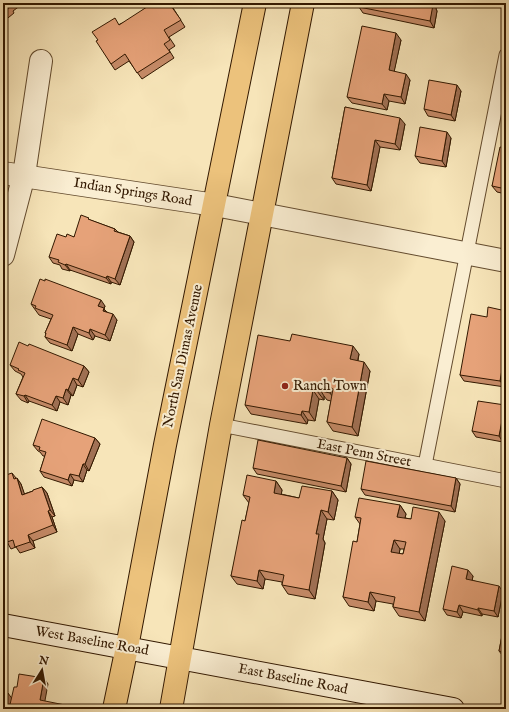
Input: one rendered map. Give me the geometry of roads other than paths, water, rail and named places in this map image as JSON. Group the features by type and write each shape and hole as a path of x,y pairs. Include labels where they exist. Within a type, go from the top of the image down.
{"main road":[{"name":"North San Dimas Avenue","path":"114,709 165,445 255,3"},
{"path":"171,709 221,425 303,3"}],"street":[{"path":"3,255 13,174 41,62"},
{"name":"Indian Springs Road","path":"13,174 215,205 263,214"},
{"path":"263,214 506,261"},
{"name":"West Baseline Road","path":"3,625 181,657"},
{"name":"East Baseline Road","path":"181,657 453,709"}],"lane":[{"path":"425,465 506,55"},
{"name":"East Penn Street","path":"221,425 506,481"}],"place":[{"name":"Ranch Town","path":"285,386"}]}
